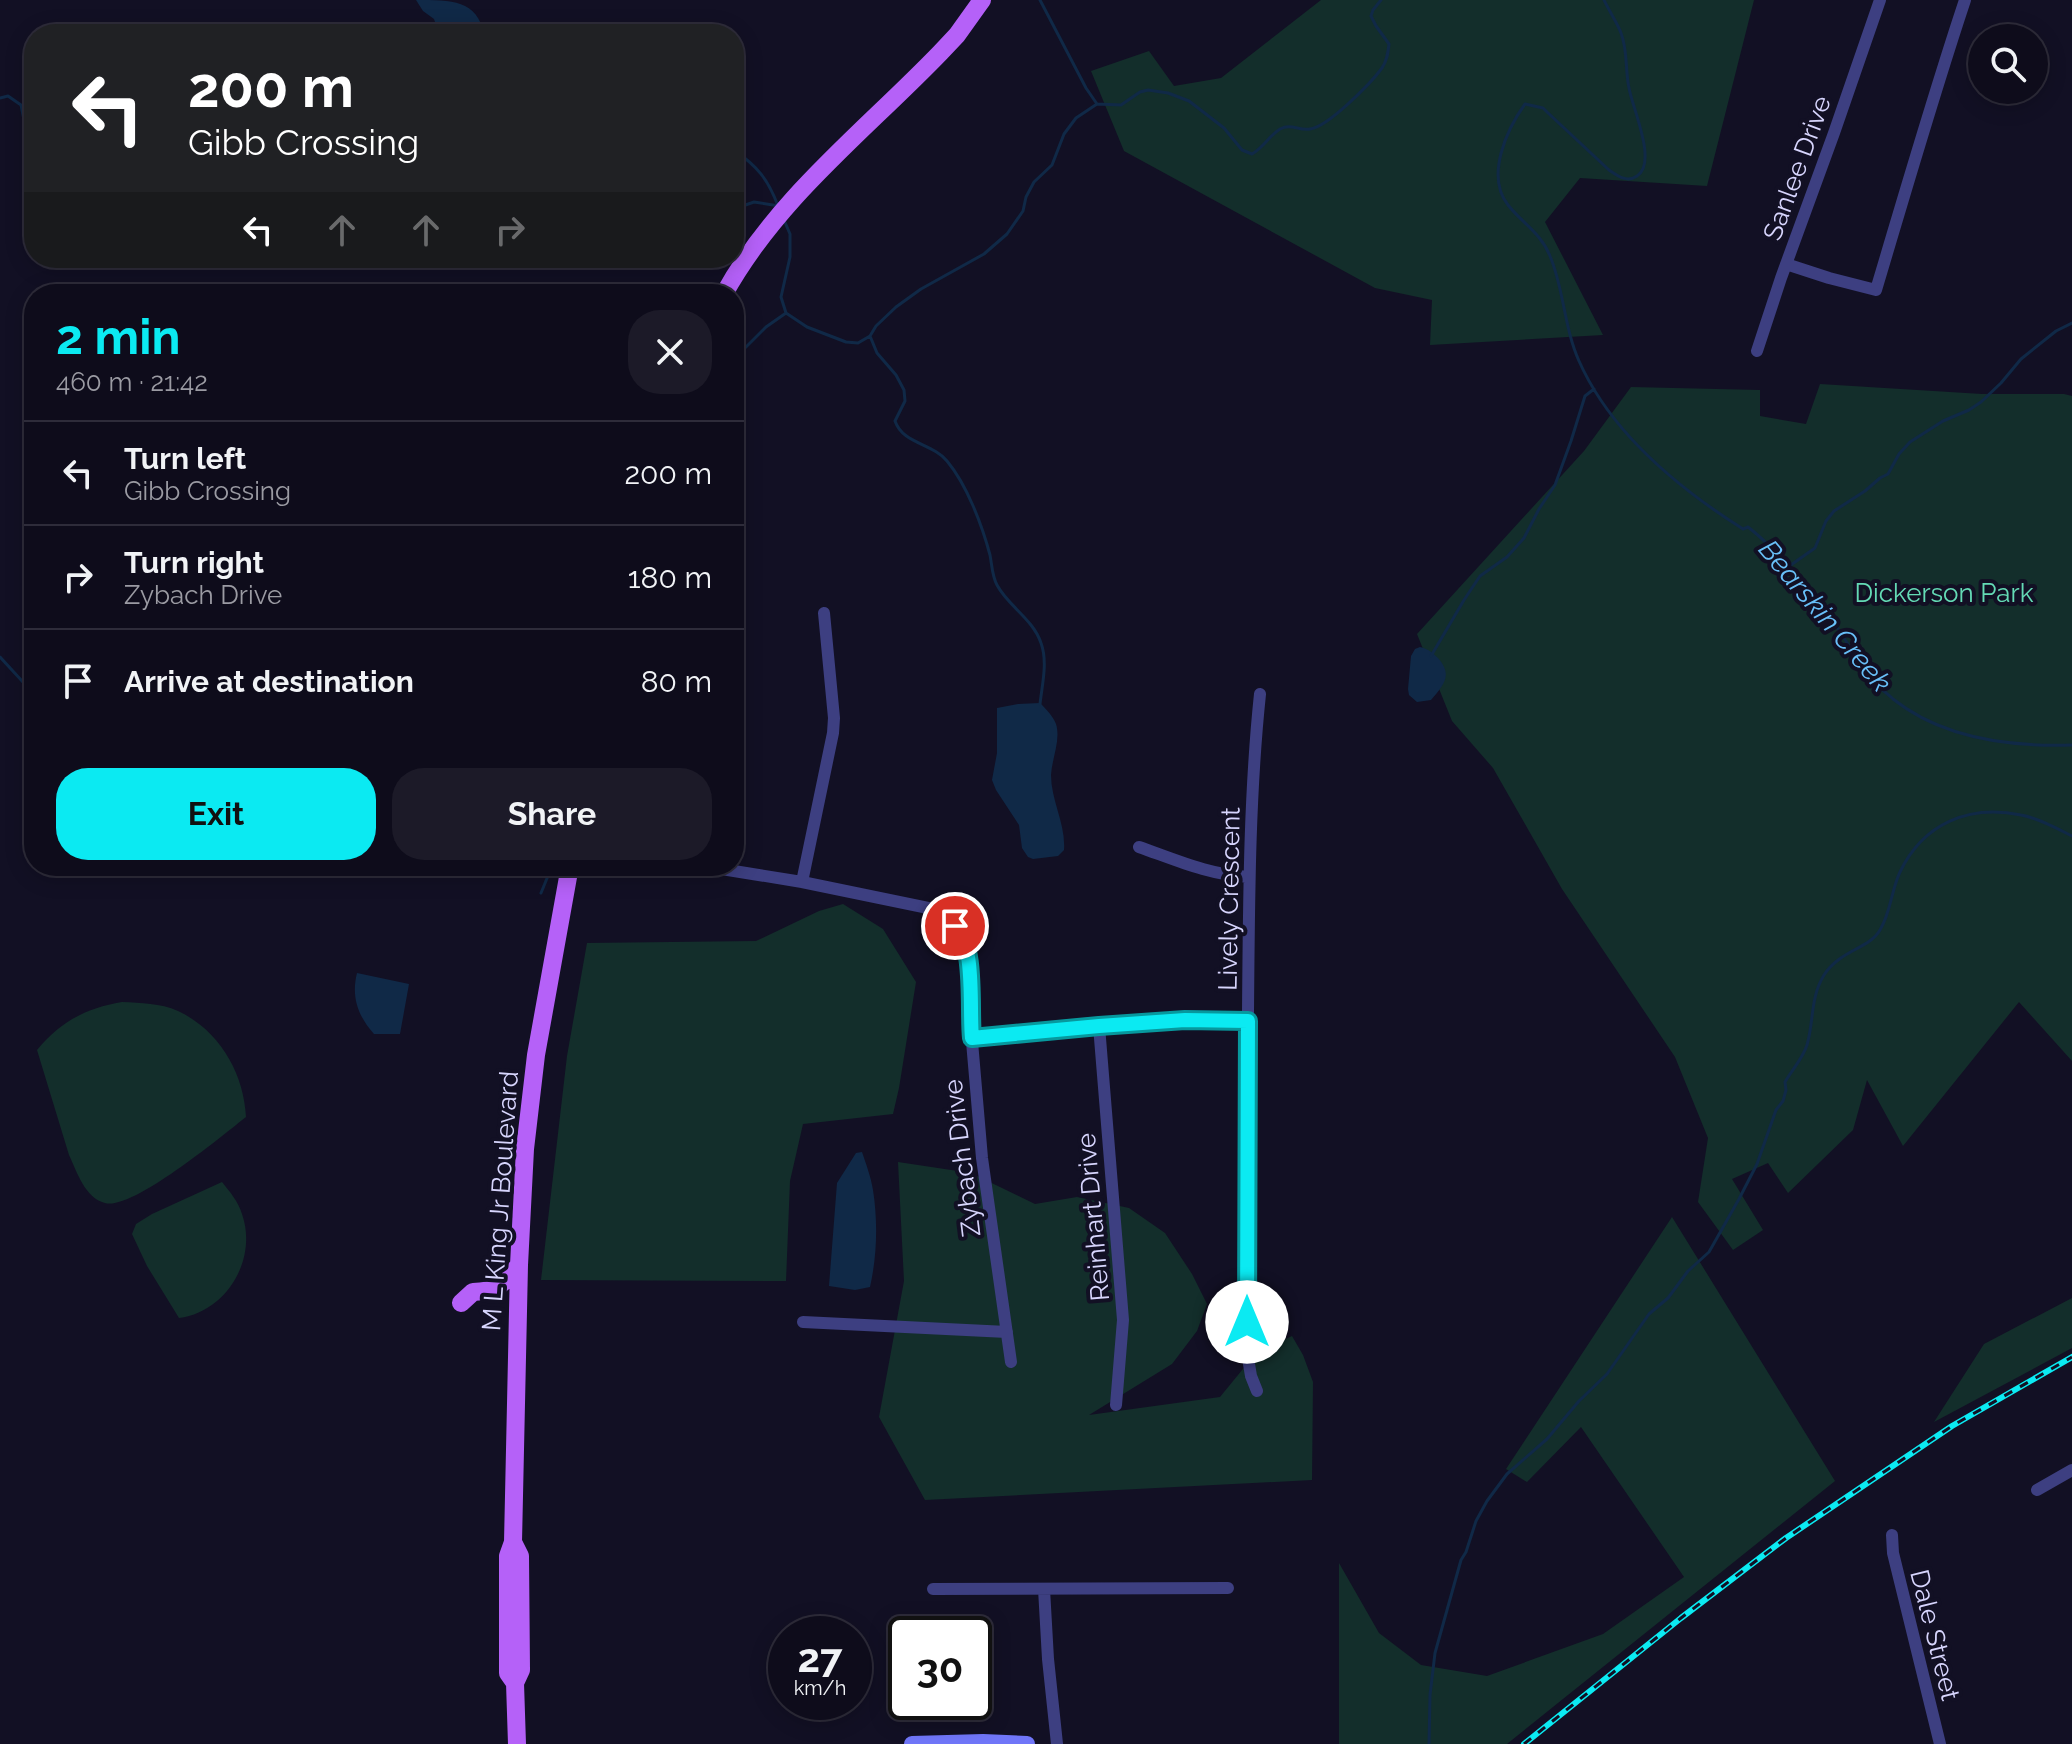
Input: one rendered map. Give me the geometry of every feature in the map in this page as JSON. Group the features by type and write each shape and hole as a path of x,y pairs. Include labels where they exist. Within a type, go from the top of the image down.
{"main road":[{"path":"744,264 802,189 941,52 982,0"},
{"name":"M L King Jr Boulevard","path":"517,1744 515,1683 508,1673 507,1616 508,1556 513,1542 519,1265 525,1149 536,1055 568,876"},
{"path":"461,1303 473,1292 498,1288 519,1265"},
{"path":"912,1744 1027,1744"}],"street":[{"name":"Sanlee Drive","path":"1757,351 1880,0"},
{"path":"1786,264 1876,290 1921,135 1965,0"},
{"path":"802,882 833,733 824,613"},
{"name":"Lively Crescent","path":"1257,1391 1247,1352 1248,1021 1249,877 1260,694"},
{"path":"1139,847 1225,876 1249,877"},
{"name":"Zybach Drive","path":"744,873 933,909 962,933 968,953 982,1158 1011,1362"},
{"path":"972,1038 1185,1020 1248,1021"},
{"name":"Reinhart Drive","path":"1099,1026 1123,1320 1116,1405"},
{"path":"803,1322 1007,1332"},
{"path":"2037,1490 2072,1470"},
{"name":"Dale Street","path":"1892,1535 1893,1553 1940,1744"},
{"path":"933,1589 1228,1588"},
{"path":"1044,1589 1057,1744"}],"green space":[{"path":"1321,0 1754,0 1707,186 1580,178 1545,222 1603,335 1430,345 1432,300 1375,288 1124,151 1091,71 1149,51 1174,86 1221,78"},
{"name":"Dickerson Park","path":"1820,384 2072,396 2072,1061 2019,1002 1903,1146 1867,1080 1853,1130 1788,1193 1768,1163 1732,1179 1763,1230 1733,1250 1698,1202 1708,1138 1675,1057 1562,889 1493,768 1452,721 1417,634 1584,451 1631,387 1760,390 1760,416 1806,424"},
{"path":"843,904 883,929 916,982 893,1114 803,1124 790,1181 786,1281 541,1280 567,1056 587,943 756,941 819,911"},
{"path":"122,1002 171,1008 206,1029 234,1069 246,1117 155,1184 118,1202 105,1203 92,1196 75,1169 37,1050 75,1018"},
{"path":"898,1162 971,1173 1035,1204 1077,1197 1129,1208 1165,1233 1207,1304 1197,1331 1172,1364 1089,1415 1220,1397 1256,1353 1292,1336 1313,1382 1312,1480 925,1500 879,1417 904,1281"},
{"path":"222,1182 236,1201 246,1231 246,1249 241,1266 224,1295 211,1306 179,1318 147,1266 132,1234 136,1224 152,1214"},
{"path":"1672,1217 1835,1481 1507,1744 1339,1744 1339,1563 1379,1633 1421,1665 1487,1676 1603,1634 1684,1577 1581,1427 1527,1482 1506,1469"},
{"path":"2072,1298 2072,1348 1934,1422 1984,1344"}],"water":[{"path":"416,0 461,4 469,8 481,24 436,24"},
{"path":"1420,647 1438,658 1446,675 1443,685 1431,700 1417,702 1409,695 1408,689 1411,656"},
{"path":"1040,703 1053,718 1057,730 1051,775 1064,850 1058,856 1033,859 1022,848 1019,825 992,780 997,753 997,708"},
{"path":"357,973 409,984 400,1034 374,1034 368,1027 356,998"},
{"path":"862,1152 873,1190 876,1239 870,1287 855,1290 829,1286 837,1183 856,1153"}],"waterway":[{"path":"1040,0 1097,104"},
{"name":"Bearskin Creek","path":"784,220 790,234 790,257 781,297 786,313 807,327 846,342 858,343 870,336 896,307 921,289 984,254 1007,234 1023,211 1034,182 1052,165 1064,134 1076,118 1097,104 1121,105 1148,90 1168,93 1189,101 1224,128 1242,150 1252,154 1280,129 1310,129 1327,121 1359,93 1385,63 1389,44 1371,16 1381,0"},
{"name":"Bearskin Creek","path":"1604,0 1623,40 1629,88 1642,134 1643,169 1633,178 1619,176 1543,108 1525,104 1501,153 1498,180 1508,205 1536,235 1550,256 1574,348 1593,387 1628,435 1671,477 1743,529 1748,527 1772,549 1796,574 1837,627 1875,683 1893,699 1933,723 1978,738 2025,744 2072,745"},
{"name":"Bearskin Creek","path":"0,98 8,96 21,105 24,120"},
{"path":"744,158 761,174 778,206"},
{"name":"Bearskin Creek","path":"744,206 754,202 779,206"},
{"path":"744,349 786,313"},
{"path":"1788,567 1815,548 1826,521 1834,511 1888,474 1910,442 1981,402 2021,359 2056,331 2072,323"},
{"path":"870,336 877,353 904,390 905,401 895,421 899,429 941,455 954,471 978,518 997,585 1037,634 1044,658 1040,704"},
{"path":"1431,656 1480,576 1507,557 1524,538 1555,485 1585,396 1594,389"},
{"path":"0,657 24,683"},
{"path":"1429,1744 1435,1653 1461,1560 1476,1521 1507,1474 1547,1439 1607,1374 1649,1314 1668,1298 1688,1271 1709,1252 1757,1164 1776,1110 1783,1101 1785,1082 1805,1050 1816,992 1824,975 1838,960 1869,942 1880,930 1897,879 1910,855 1921,841 1949,821 2002,812 2034,818 2072,836"},
{"path":"541,893 548,876"}],"railway":[{"path":"1524,1744 1786,1538 1952,1426 2072,1357"}],"route":[{"path":"955,926 962,933 968,953 972,1038 1185,1020 1248,1021 1247,1322"}]}
